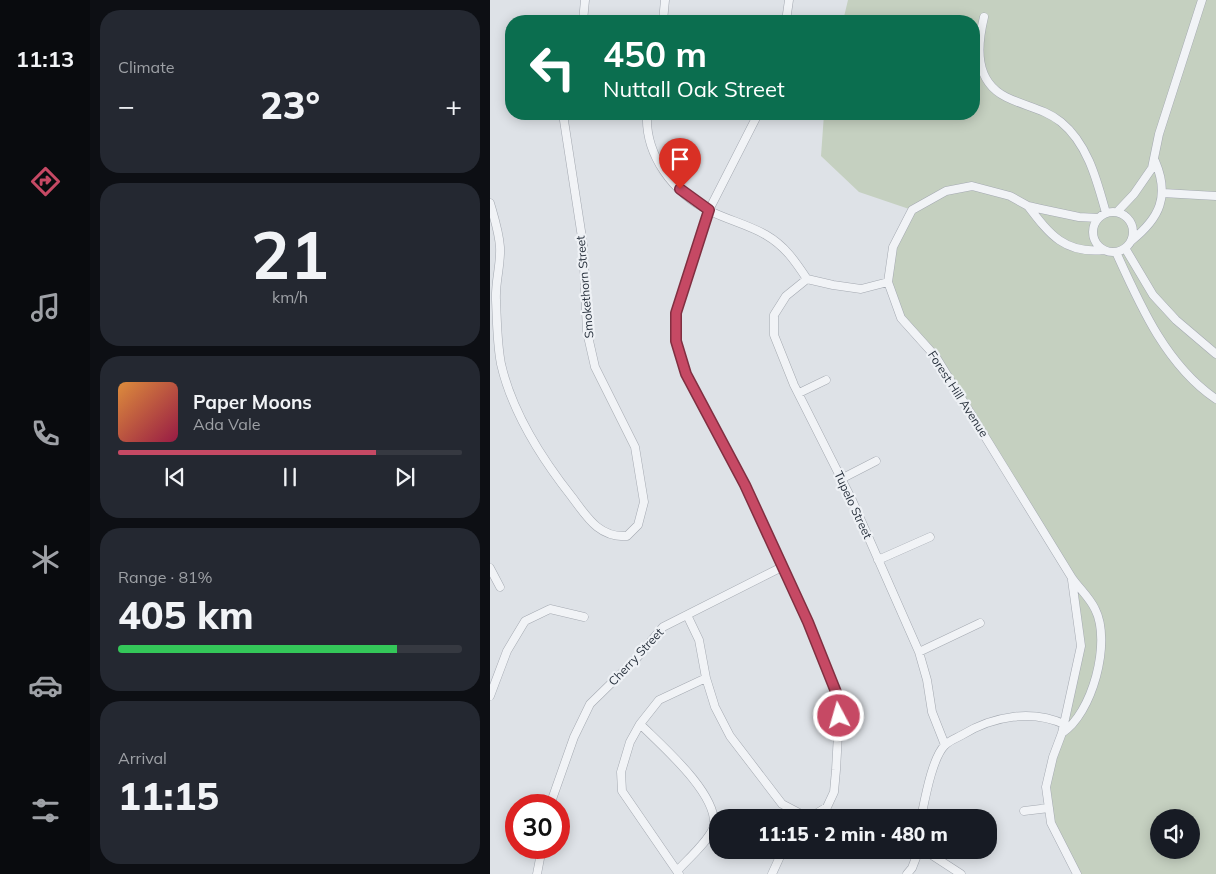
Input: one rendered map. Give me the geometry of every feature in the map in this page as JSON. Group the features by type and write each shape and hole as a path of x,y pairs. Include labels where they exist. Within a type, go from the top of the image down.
{"street":[{"path":"584,15 585,0"},
{"path":"664,15 665,0"},
{"path":"787,15 789,0"},
{"path":"1117,212 1134,194 1155,161 1159,134 1202,0"},
{"path":"984,17 980,35 982,73 988,84 1005,97 1038,109 1061,122 1074,135 1090,161 1106,213"},
{"name":"Smokethorn Street","path":"493,295 498,343 506,381 539,450 560,482 596,529 608,535 627,536 638,525 644,502 635,447 595,367 587,332 583,244 564,120"},
{"path":"648,120 651,147 667,178 693,200 709,210 766,234 787,249 807,279 861,289 888,282"},
{"path":"688,615 699,640 706,678 715,707 730,736 782,804 801,814 814,815 827,807 834,792 839,716 836,692 745,485 686,374 676,341 678,305 709,210 755,120"},
{"path":"1131,240 1132,225 1126,216 1117,212 1106,213 1098,218 1093,228 1094,238 1104,250 1116,252 1125,248 1131,240 1147,228 1158,212 1163,193 1160,174 1155,161"},
{"name":"Forest Hill Avenue","path":"1077,874 1051,823 1046,787 1053,758 1062,733 1096,681 1102,641 1096,610 1072,578 936,357 901,318 888,282 893,247 912,210 946,191 972,186 1010,196 1028,206 1060,214 1098,218"},
{"path":"1163,193 1216,196"},
{"path":"490,203 496,223 500,248 493,295"},
{"name":"Forest Hill Avenue","path":"1028,206 1044,227 1058,241 1083,250 1104,250"},
{"path":"1125,248 1153,296 1176,320 1216,354"},
{"path":"1116,252 1139,303 1157,334 1181,366 1204,391 1216,399"},
{"name":"Tupelo Street","path":"807,279 786,296 774,315 774,335 798,393 841,479 919,652 927,680 932,712 945,745"},
{"path":"798,393 826,380"},
{"path":"841,479 876,461"},
{"path":"878,560 930,536"},
{"name":"Cherry Street","path":"554,794 574,737 590,704 635,660 664,627 782,567"},
{"path":"490,568 500,587"},
{"name":"Forest Hill Avenue","path":"1066,726 1081,646 1072,578"},
{"path":"490,696 507,651 525,621 550,609 584,618"},
{"path":"919,652 980,623"},
{"path":"640,724 687,773 712,808 714,826 708,837 678,872 622,791 621,772 630,742 640,724 659,700 706,678"},
{"path":"923,809 927,788 945,745 969,730 1009,717 1029,716 1066,726"},
{"path":"1024,811 1049,808"},
{"path":"537,874 540,859"},
{"path":"772,874 778,859"},
{"path":"907,874 916,859"},
{"path":"938,859 961,874"}],"green space":[{"path":"848,0 1216,0 1216,874 1077,874 1051,823 1046,787 1081,646 1072,578 936,357 901,318 888,282 893,247 912,210 859,192 821,156 824,120 980,120 980,15 844,15"}],"route":[{"path":"680,189 709,210 682,289 676,313 676,341 686,374 745,485 808,622 836,692 839,716"}]}
